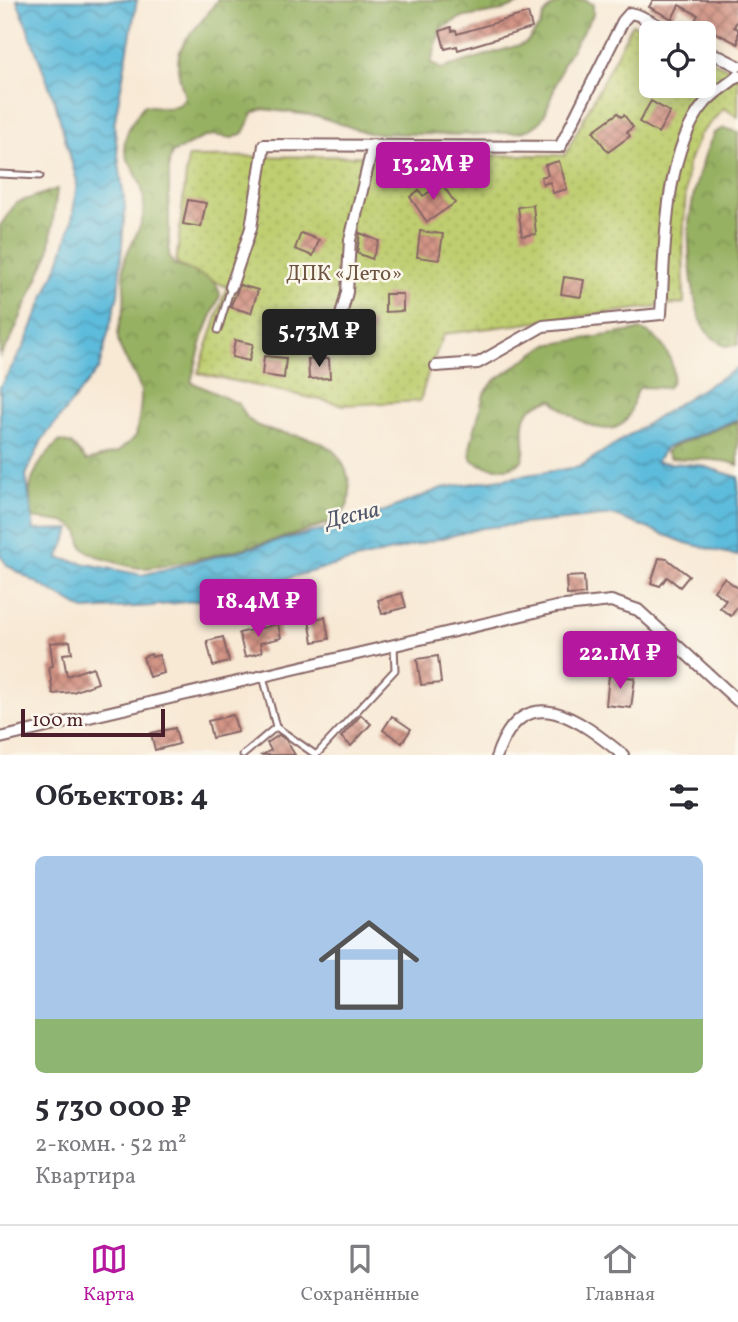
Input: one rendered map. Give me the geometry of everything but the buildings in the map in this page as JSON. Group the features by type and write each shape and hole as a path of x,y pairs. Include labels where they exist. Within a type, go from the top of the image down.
{"street":[{"path":"231,287 251,228 264,145 560,147 622,21 630,13 650,21"},
{"path":"716,55 738,66"},
{"path":"436,366 478,363 543,326 661,314 673,177 690,127 705,103 738,76"},
{"path":"337,331 347,292 350,240 373,145"},
{"path":"0,738 556,607 611,601 638,610 738,701"},
{"path":"497,755 504,737 516,722 534,712 561,712 596,733 623,755"}],"lane":[{"path":"0,174 40,176"},
{"path":"218,330 231,287"},
{"path":"263,676 276,727 316,755 395,670 394,645"},
{"path":"243,755 276,727"}],"green space":[{"path":"217,0 528,0 502,11 460,18 441,28 431,63 441,69 526,43 551,7 566,0 584,0 593,4 593,15 564,62 545,114 539,123 530,129 466,135 368,133 317,116 263,109 253,113 243,133 233,138 213,135 172,153 169,164 169,255 173,264 214,282 220,295 203,337 191,382 239,404 247,418 256,425 305,437 331,449 343,463 350,491 346,509 328,523 244,548 140,568 127,566 85,550 78,531 70,524 33,518 30,506 31,485 38,466 60,441 71,444 87,461 118,452 136,436 140,386 122,353 118,335 124,307 125,259 142,222 144,209 143,192 128,160 125,139 144,105 168,108 179,105 185,97 178,64 180,52 184,42"},
{"name":"ДПК «Лето»","path":"632,24 639,27 639,98 716,98 716,63 738,73 738,117 724,108 700,134 687,167 683,245 684,303 444,334 420,401 344,405 198,373 227,287 176,264 188,157 565,155"},
{"path":"724,128 738,132 738,345 725,346 708,333 702,324 694,295 689,242 692,205 702,163 714,133"},
{"path":"57,189 49,253 10,341 0,356 0,226 16,203"},
{"path":"640,330 655,338 668,354 672,363 672,381 667,388 640,387 625,421 617,427 598,428 567,413 553,400 535,406 526,415 522,460 514,466 490,467 471,459 470,448 484,394 494,381 546,345"},
{"path":"738,421 738,465 716,460 670,458 666,452 671,447"}],"water":[{"path":"17,0 137,0 114,125 125,207 118,295 99,368 42,440 26,475 34,530 71,529 58,558 142,575 365,519 442,488 579,467 738,368 738,419 665,448 656,462 699,465 738,477 738,556 686,543 613,515 482,528 217,598 152,606 84,610 8,566 0,555 0,387 24,346 60,260 72,221 77,181 55,102"}],"water label":[{"name":"Десна","path":"352,514"}]}
